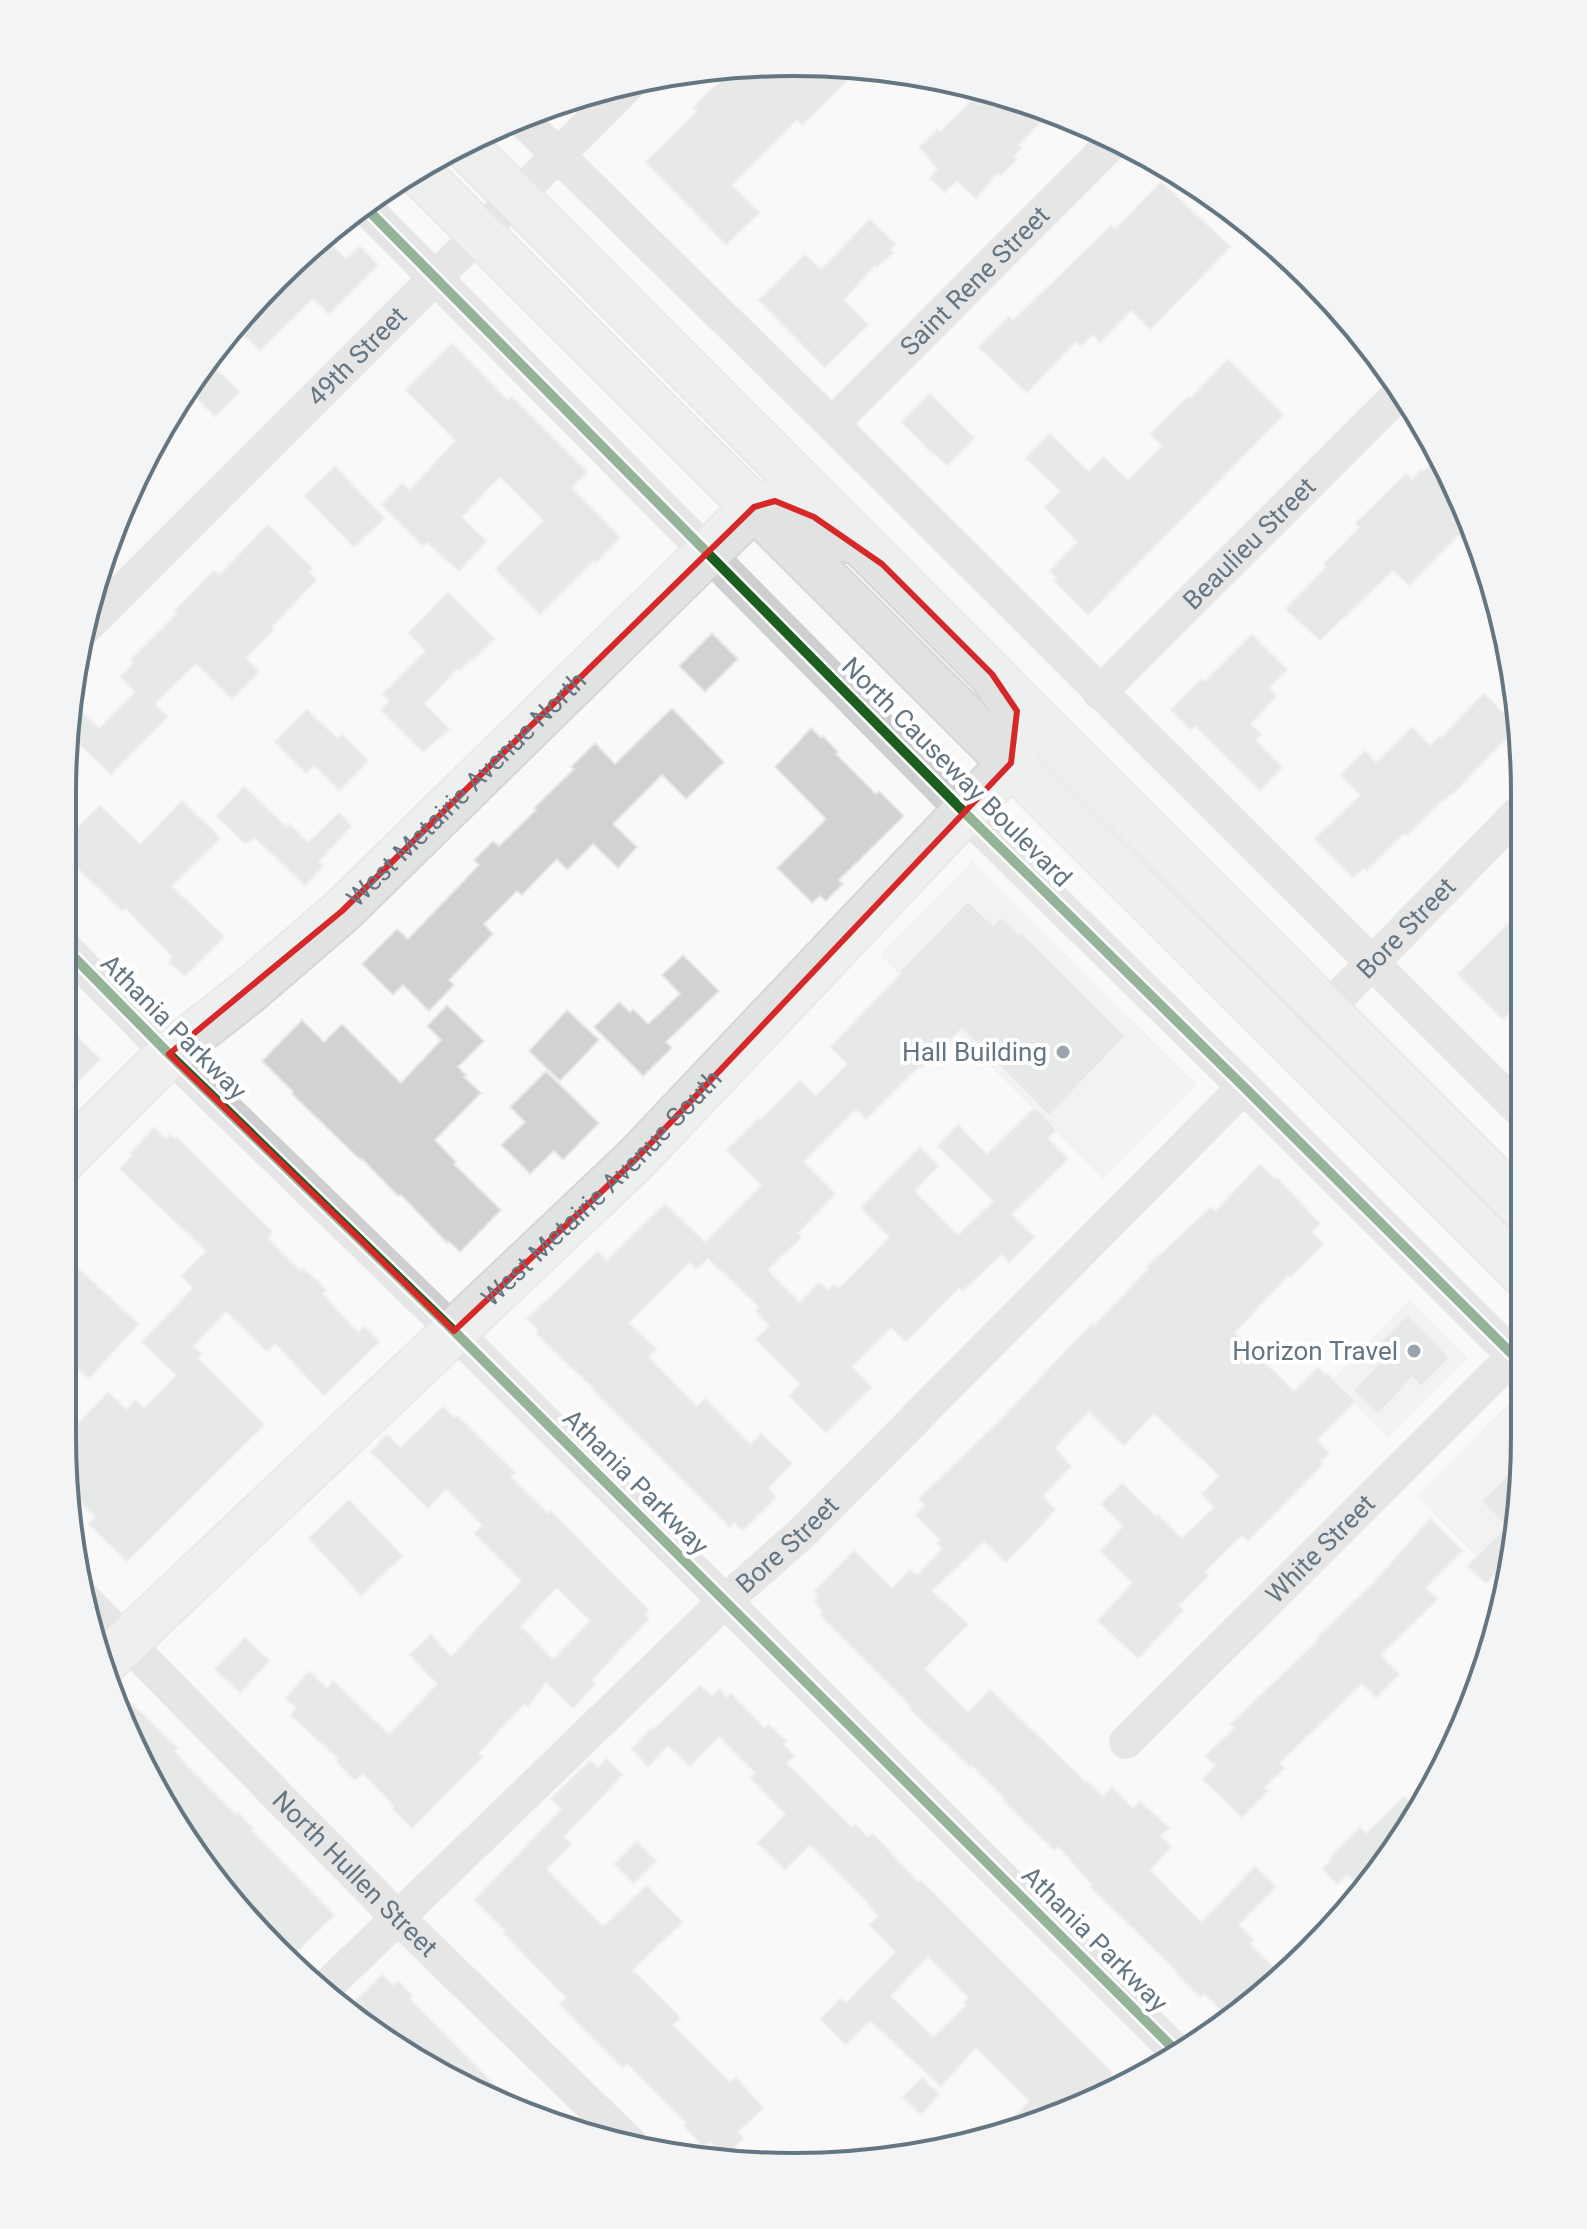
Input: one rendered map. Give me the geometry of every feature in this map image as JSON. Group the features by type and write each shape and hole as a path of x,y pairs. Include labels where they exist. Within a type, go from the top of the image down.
{"main road":[{"path":"472,152 1511,1196"},
{"name":"North Causeway Boulevard","path":"425,179 1511,1262"},
{"path":"754,507 775,501 814,517 882,564"},
{"name":"West Metairie Avenue North","path":"76,1147 169,1054 248,992 342,911 754,507"},
{"path":"992,674 1017,711 1018,737 1011,763"},
{"name":"West Metairie Avenue South","path":"115,1653 635,1160 1011,763"}],"street":[{"name":"49th Street","path":"99,614 614,99"},
{"path":"529,127 832,424 1511,1101"},
{"name":"Saint Rene Street","path":"832,424 1107,148"},
{"name":"North Causeway Boulevard","path":"371,214 965,813 1511,1354"},
{"name":"Beaulieu Street","path":"1099,693 1393,400"},
{"name":"Bore Street","path":"1293,1044 1511,820"},
{"name":"Athania Parkway","path":"76,959 454,1331 1170,2045"},
{"name":"Bore Street","path":"330,1983 724,1602 803,1532 1244,1087"},
{"name":"White Street","path":"1126,1742 1511,1368"},
{"name":"North Hullen Street","path":"104,1634 115,1653 397,1917 618,2131"}],"highlighted area":[{"path":"775,501 814,517 882,564 992,674 1017,711 1011,763 635,1160 454,1331 169,1054 342,911 754,507"}],"shaded area":[{"path":"972,861 1197,1085 1103,1179 880,955"},
{"path":"1410,1299 1468,1358 1388,1438 1331,1381"},
{"path":"1511,1401 1509,1482 1497,1577 1417,1496"}],"building":[{"path":"794,76 847,81 802,126 797,120 732,185 760,213 726,245 645,162 697,111 693,107 720,80"},
{"path":"973,99 981,105 985,102 1043,121 1019,145 1022,148 1014,157 1017,160 1001,176 998,173 976,199 957,181 945,193 929,178 937,169 919,147"},
{"path":"1161,181 1231,247 1150,330 1131,311 1100,343 1093,335 1081,347 1076,342 1027,393 978,347 1009,316 1013,320 1111,225 1115,229"},
{"path":"870,219 896,244 891,250 894,253 877,268 875,266 844,300 869,325 825,368 758,300 805,254 821,269"},
{"path":"332,244 346,259 360,246 379,265 329,315 313,299 260,351 242,334 286,286"},
{"path":"452,343 508,400 512,396 588,472 572,488 621,537 540,615 495,569 543,521 500,477 462,517 487,541 459,572 427,543 423,547 381,505 402,483 409,490 455,441 405,390"},
{"path":"1228,359 1284,415 1088,615 1053,580 1056,578 1049,571 1077,542 1044,507 1060,491 1025,458 1050,433 1089,471 1103,456 1128,480 1162,446 1150,434"},
{"path":"216,368 240,392 215,417 195,397"},
{"path":"930,393 975,438 947,466 901,422"},
{"path":"1430,464 1464,540 1458,536 1409,586 1393,571 1320,641 1285,609 1359,527 1355,523 1406,473 1412,479 1421,469 1423,471"},
{"path":"335,466 385,518 354,548 304,496"},
{"path":"268,524 313,568 309,572 317,580 246,658 260,672 232,700 196,664 155,704 168,717 111,775 78,744 81,711 99,728 135,692 120,677 133,663 130,660 214,570 219,575"},
{"path":"448,592 495,639 472,662 470,660 460,671 457,669 425,704 450,729 423,753 380,710 389,701 382,694 425,651 408,633"},
{"path":"712,633 738,659 705,692 679,666"},
{"path":"1252,634 1288,670 1269,688 1277,696 1251,724 1262,734 1256,740 1283,767 1260,791 1195,726 1191,731 1170,710 1201,678 1205,681"},
{"path":"1484,693 1506,715 1508,737 1407,836 1404,834 1367,871 1364,868 1353,878 1314,839 1360,795 1340,775 1365,750 1376,762 1412,727 1430,745"},
{"path":"672,708 724,762 686,799 662,775 613,824 637,847 618,868 593,844 567,870 557,859 522,895 517,891 484,924 493,934 449,980 454,985 429,1011 403,985 393,995 362,964 397,929 408,939 479,865 474,860 493,841 499,846 536,810 534,808 574,769 571,767 595,743 615,764"},
{"path":"307,709 337,738 342,734 369,761 339,791 314,766 306,774 274,742"},
{"path":"811,728 821,738 823,736 838,752 836,754 876,794 879,791 904,816 839,880 843,884 826,901 820,896 812,903 777,868 826,819 775,767"},
{"path":"244,786 287,827 289,823 308,842 339,812 352,826 319,862 324,866 305,886 255,838 245,844 216,816"},
{"path":"182,800 221,838 172,886 225,937 185,977 168,962 172,957 126,909 122,912 76,867 76,829 100,805 140,844"},
{"path":"968,901 993,925 1001,917 1019,934 1021,932 1126,1036 1049,1116 962,1029 866,1120 856,1110 804,1162 836,1194 798,1233 802,1237 768,1270 800,1302 819,1282 828,1290 834,1284 839,1288 889,1237 860,1208 920,1146 939,1166 915,1191 958,1235 993,1201 937,1146 958,1124 987,1154 1035,1107 1057,1130 1048,1138 1069,1159 1012,1214 1035,1237 1009,1263 1001,1255 962,1292 959,1288 906,1342 891,1328 852,1367 872,1387 826,1433 789,1396 800,1384 755,1339 769,1326 755,1311 759,1307 708,1259 696,1270 689,1263 629,1323 657,1349 649,1357 697,1406 705,1398 750,1444 761,1433 793,1463 769,1488 777,1497 743,1531 734,1523 730,1528 548,1346 526,1319 598,1251 607,1260 665,1203 705,1242 761,1185 726,1150 800,1080 816,1095 847,1064 830,1047"},
{"path":"1511,920 1511,1012 1503,1020 1457,974"},
{"path":"683,955 719,991 666,1042 672,1048 643,1076 594,1027 619,1002 630,1012 633,1009 648,1024 680,994 662,975"},
{"path":"447,1005 484,1041 458,1067 481,1093 435,1140 456,1162 454,1164 501,1210 460,1252 350,1150 262,1061 302,1020 324,1042 342,1024 401,1083 441,1040 427,1026"},
{"path":"567,1010 599,1040 560,1081 529,1051"},
{"path":"76,1035 101,1059 76,1084"},
{"path":"546,1071 599,1123 563,1160 554,1151 530,1174 501,1145 525,1122 510,1107"},
{"path":"154,1127 166,1139 170,1134 175,1139 177,1137 273,1232 268,1238 301,1271 304,1268 327,1290 323,1294 358,1332 365,1326 380,1342 324,1396 275,1344 267,1352 226,1312 194,1346 202,1354 198,1358 265,1425 127,1562 88,1524 95,1517 80,1502 76,1425 108,1392 127,1409 135,1399 144,1408 176,1375 141,1342 193,1288 181,1276 206,1251 119,1169 132,1155 130,1153"},
{"path":"1260,1164 1277,1177 1321,1224 1312,1232 1324,1244 1290,1278 1288,1276 1235,1333 1294,1391 1318,1367 1356,1401 1317,1440 1330,1453 1321,1462 1323,1465 1248,1541 1242,1536 1205,1572 1209,1576 1179,1606 1184,1610 1138,1659 1097,1621 1132,1583 1100,1551 1123,1526 1100,1504 1122,1483 1182,1538 1214,1507 1201,1494 1219,1476 1154,1414 1124,1446 1089,1412 1055,1448 1072,1466 1043,1496 1056,1510 1006,1563 984,1542 932,1591 969,1624 925,1669 968,1712 990,1689 1103,1796 1112,1787 1133,1808 1140,1801 1170,1828 1161,1836 1172,1847 1150,1870 1201,1922 1255,1866 1277,1887 1239,1925 1254,1940 1250,1944 1275,1968 1221,2011 1204,1994 1200,1998 1090,1887 1092,1885 1058,1847 1055,1851 972,1766 970,1768 909,1708 819,1615 822,1611 814,1602 818,1595 814,1591 854,1550 892,1588 910,1569 917,1575 942,1549 936,1543 939,1540 915,1515 925,1505 918,1499 1000,1420 1092,1323 1094,1325 1148,1269 1146,1267 1211,1207 1215,1211"},
{"path":"76,1266 139,1324 89,1379 76,1367"},
{"path":"1407,1314 1450,1358 1421,1387 1412,1378 1378,1415 1353,1390 1388,1354 1378,1344"},
{"path":"443,1406 454,1417 457,1415 516,1473 511,1477 548,1513 550,1510 649,1610 645,1614 649,1619 592,1680 596,1684 573,1709 546,1683 528,1707 524,1704 479,1753 483,1757 412,1829 363,1774 355,1781 335,1761 338,1759 290,1715 296,1708 285,1698 309,1671 327,1688 333,1680 389,1734 437,1684 409,1655 431,1634 451,1656 521,1581 474,1534 482,1525 446,1489 428,1509 370,1452 387,1434 401,1447","holes":["557,1588 590,1621 553,1659 521,1626"]},
{"path":"1509,1473 1505,1525 1481,1501"},
{"path":"349,1499 403,1556 361,1596 308,1538"},
{"path":"1430,1518 1463,1551 1426,1588 1438,1599 1381,1655 1400,1674 1376,1698 1362,1684 1280,1763 1285,1768 1265,1787 1269,1791 1242,1818 1202,1779 1215,1766 1205,1756 1234,1728 1230,1724 1318,1640 1316,1638 1373,1583"},
{"path":"1505,1527 1497,1573 1486,1584 1467,1566"},
{"path":"245,1637 270,1661 240,1693 214,1669"},
{"path":"700,1685 712,1696 719,1688 727,1697 731,1693 765,1728 768,1724 787,1741 783,1744 795,1756 787,1763 852,1827 855,1824 868,1837 873,1833 918,1882 921,1880 1113,2073 1113,2078 1011,2119 1029,2101 976,2048 941,2087 870,2021 846,2045 820,2019 840,1998 846,2003 895,1952 869,1925 878,1916 810,1845 785,1870 757,1843 785,1814 750,1778 755,1773 719,1737 690,1767 668,1746 648,1767 631,1749","holes":["928,1957 968,1998 963,2002 966,2005 933,2037 891,1996"]},
{"path":"126,1698 178,1748 175,1751 185,1763 237,1815 239,1813 254,1829 252,1831 335,1915 296,1953 286,1943 254,1909 197,1834 150,1753"},
{"path":"607,1758 623,1775 564,1837 572,1844 547,1869 603,1926 647,1885 683,1922 633,1970 681,2018 673,2025 730,2082 736,2077 764,2108 738,2132 744,2138 732,2150 716,2148 710,2142 703,2147 683,2126 686,2123 627,2064 622,2068 559,2004 566,1998 474,1900 561,1809 550,1799 590,1760 598,1767"},
{"path":"1404,1796 1410,1802 1355,1882 1347,1875 1338,1885 1321,1869 1360,1827 1366,1833"},
{"path":"637,1841 657,1861 634,1884 614,1864"},
{"path":"382,1974 393,1985 398,1980 413,1996 410,1999 499,2089 435,2057 354,2002"},
{"path":"922,2077 940,2094 921,2115 902,2097"}],"cycle path":[{"path":"372,214 965,813 1511,1353"},
{"path":"76,959 454,1331 1170,2045"}],"place":[{"name":"Hall Building","path":"1063,1052"},
{"name":"Horizon Travel","path":"1414,1351"}]}
